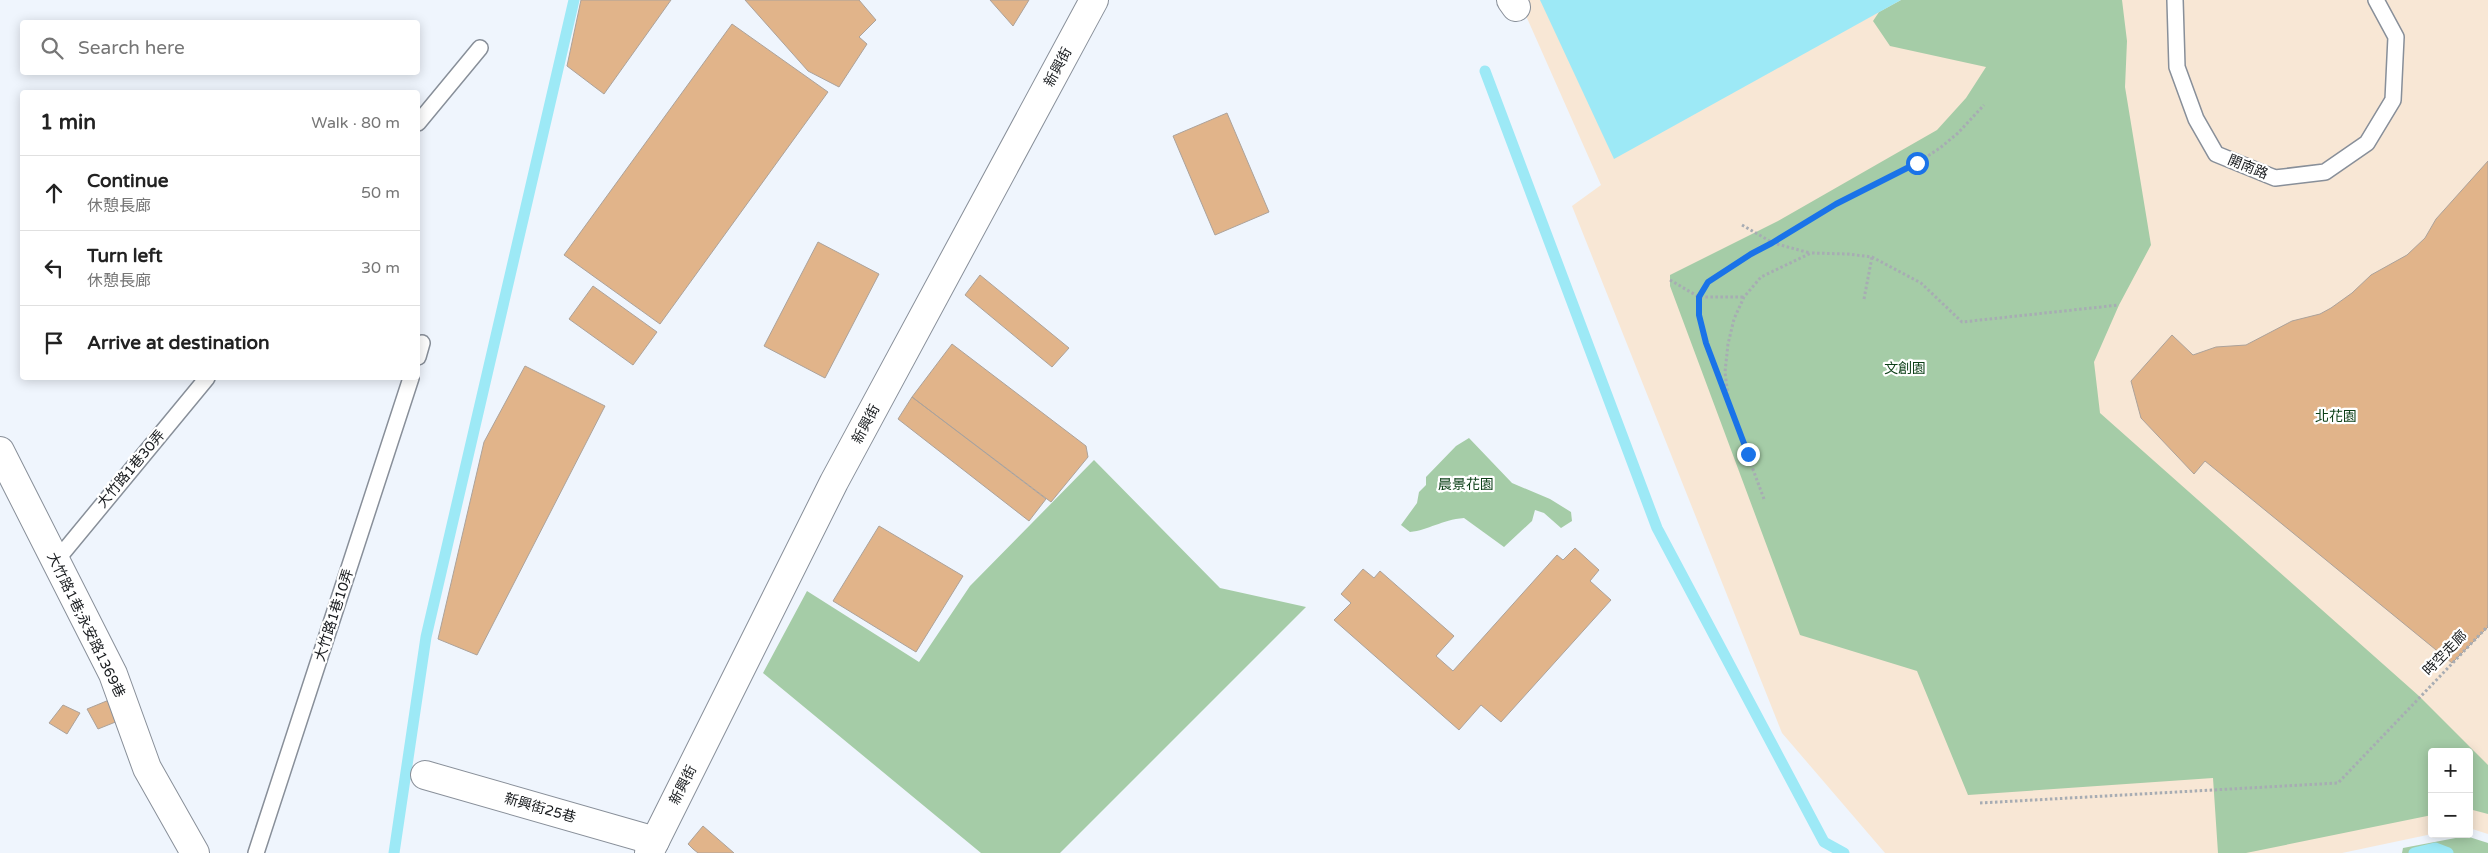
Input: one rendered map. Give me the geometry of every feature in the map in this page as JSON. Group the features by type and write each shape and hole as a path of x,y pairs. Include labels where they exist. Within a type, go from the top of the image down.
{"street":[{"name":"新興街","path":"652,847 834,482 1094,0"},
{"name":"大竹路1巷;永安路1369巷","path":"0,452 113,674 147,768 195,853"},
{"name":"新興街25巷","path":"425,775 652,847"}],"lane":[{"name":"開南路","path":"2175,0 2177,67 2196,119 2216,154 2275,178 2325,172 2367,144 2393,100 2396,37 2376,0"},
{"path":"420,121 480,48"},
{"name":"大竹路1巷30弄","path":"56,561 205,380"},
{"name":"大竹路1巷10弄","path":"256,853 410,380"}],"path":[{"path":"1764,499 1706,343 1699,315 1699,297 1708,282 1751,254 1836,204 1917,163 1940,148 1958,133 1984,106"},
{"path":"1742,225 1772,243 1811,253 1872,257 1921,283 1962,322 2119,305"},
{"path":"1728,399 1725,372 1728,344 1734,320 1744,297 1761,277 1811,253"},
{"path":"1864,299 1872,257"},
{"path":"1670,280 1699,297 1744,297"},
{"name":"時空走廊","path":"1980,803 2338,783 2419,696 2488,626"}],"shaded area":[{"path":"1519,0 2488,0 2488,834 2473,829 2473,748 2428,748 2428,835 2342,853 1885,853 1782,733 1572,206 1601,185"}],"green space":[{"name":"文創園","path":"1901,0 2122,0 2127,41 2125,87 2151,245 2119,305 2094,362 2100,413 2419,696 2471,748 2428,748 2428,816 2246,853 2218,853 2213,778 1968,795 1917,671 1800,635 1670,286 1670,275 1778,221 1937,130 1966,98 1986,67 1890,46 1873,21 1879,12"},
{"name":"晨景花園","path":"1469,438 1512,483 1550,499 1571,512 1572,521 1561,528 1544,513 1535,510 1532,521 1504,547 1464,518 1410,532 1401,525 1417,503 1419,492 1426,485 1426,477 1456,446"},
{"path":"1094,460 1220,588 1306,607 1060,853 981,853 763,673 807,591 919,662 970,586"},
{"path":"2473,750 2488,765 2488,814 2473,810"},
{"path":"2456,838 2472,838 2488,843 2488,853 2402,853 2403,848"}],"water":[{"path":"1540,0 1901,0 1614,159"}],"building":[{"path":"581,0 671,0 604,94 567,66"},
{"path":"745,0 859,0 876,20 859,37 867,44 839,87 808,71"},
{"path":"990,0 1029,0 1013,26"},
{"path":"732,24 828,92 660,324 564,255"},
{"path":"1227,113 1269,212 1215,235 1173,136"},
{"path":"2488,161 2488,627 2452,663 2205,461 2194,474 2141,418 2131,381 2172,335 2193,355 2216,347 2246,345 2292,321 2320,314 2331,308 2352,293 2371,275 2407,255 2425,238 2436,219"},
{"path":"818,242 879,274 825,378 764,346"},
{"path":"980,275 1069,348 1052,367 965,295"},
{"path":"593,286 657,332 633,365 569,319"},
{"path":"952,344 1086,446 1088,457 1051,502 912,397"},
{"path":"525,366 605,406 477,655 438,639 484,442"},
{"path":"912,397 1046,499 1029,521 898,419"},
{"path":"879,526 963,576 916,652 833,601"},
{"path":"1575,548 1599,570 1590,581 1611,600 1501,722 1481,705 1459,730 1334,620 1351,603 1341,594 1363,569 1374,578 1380,571 1454,636 1436,656 1453,671 1557,555 1563,560"},
{"path":"109,700 118,721 98,729 87,709"},
{"path":"63,705 80,713 67,734 49,723"},
{"path":"703,826 734,853 698,853 693,849 688,844"}],"waterway":[{"path":"394,853 426,637 574,0"},
{"path":"1485,71 1657,528 1824,842 1844,853"},
{"path":"2414,853 2435,848 2448,853"}],"route":[{"path":"1748,454 1706,343 1699,315 1699,297 1708,282 1751,254 1800,227 1836,204 1917,163"}],"park label":[{"name":"北花園","path":"2336,416"}]}
